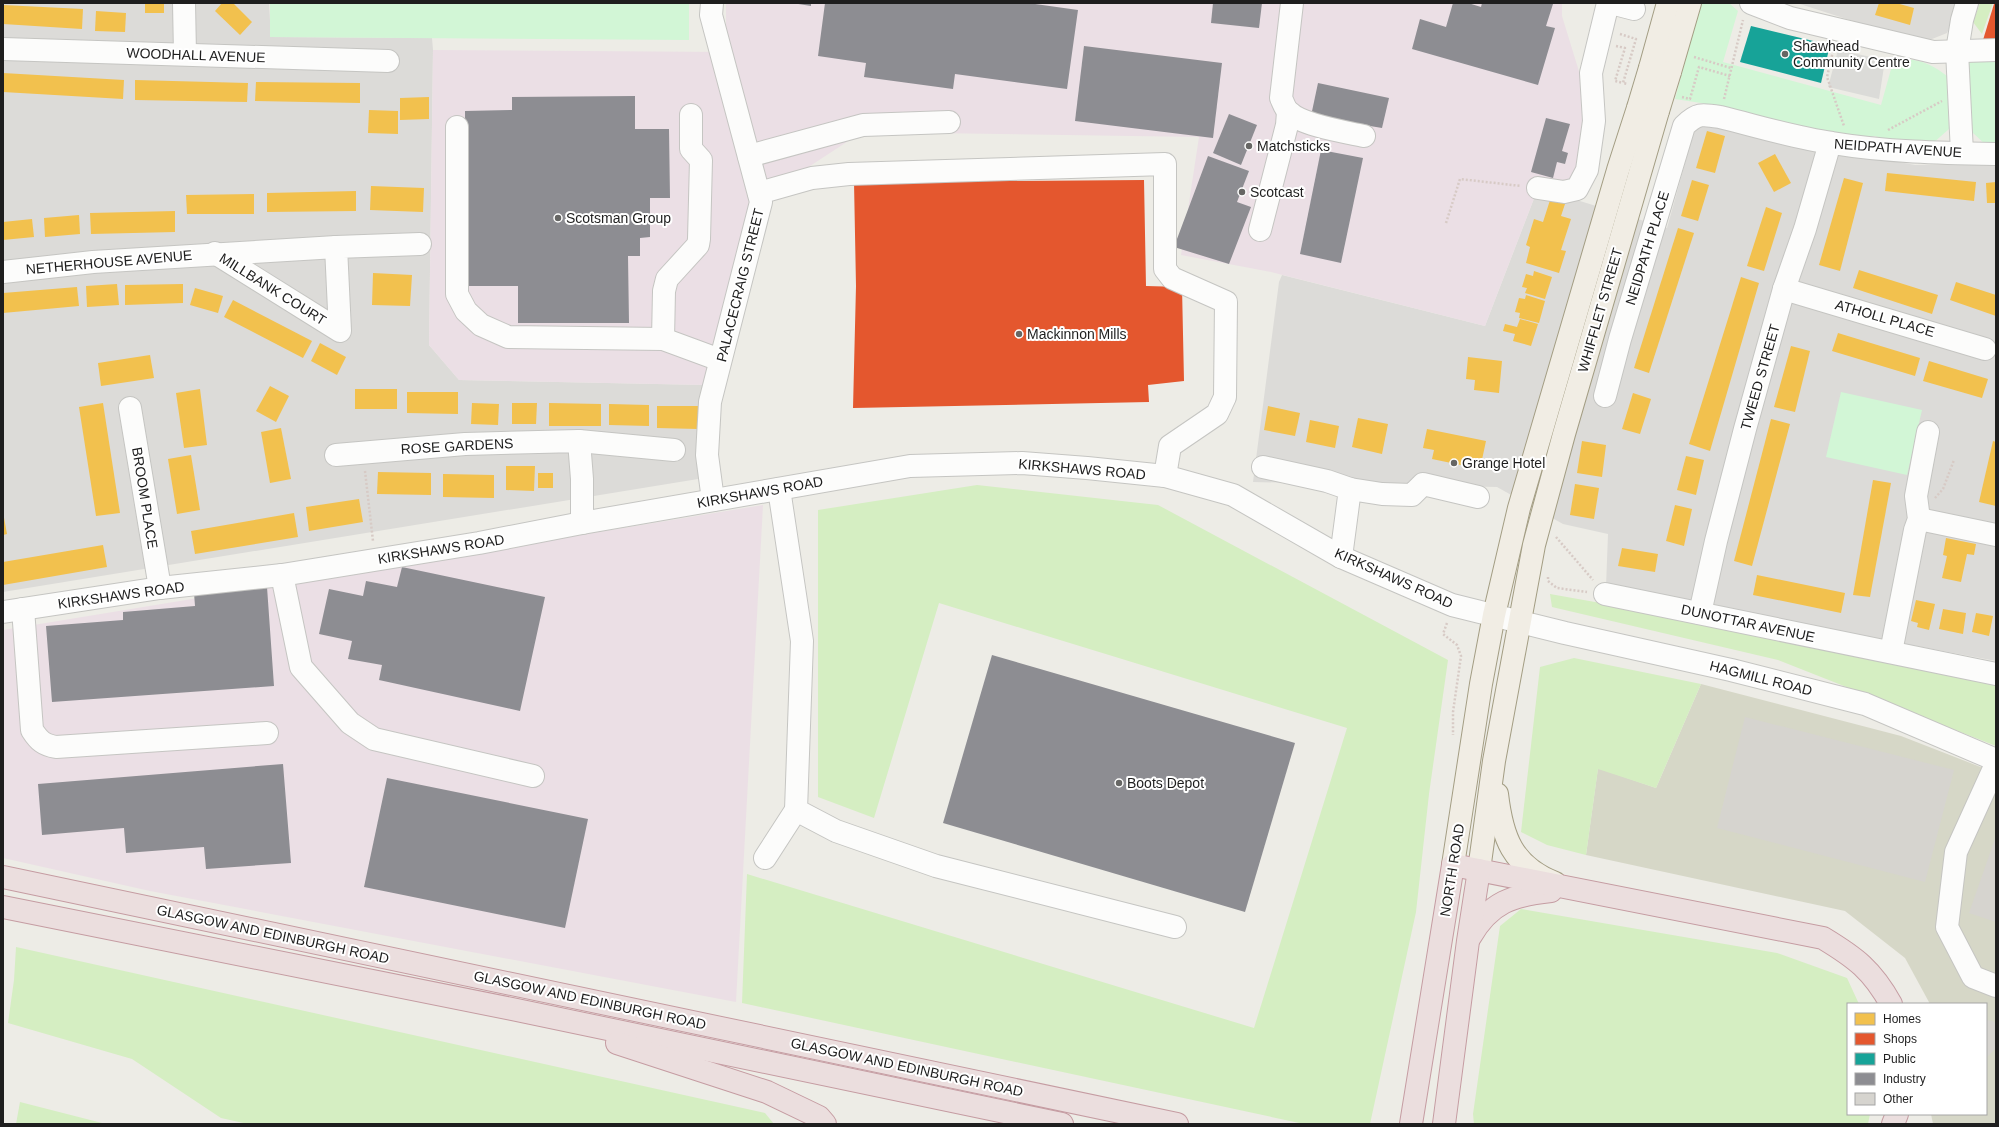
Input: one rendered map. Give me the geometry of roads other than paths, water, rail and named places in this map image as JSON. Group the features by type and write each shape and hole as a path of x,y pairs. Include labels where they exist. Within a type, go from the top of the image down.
{"highway":[{"path":"1453,865 1823,938 1861,963 1875,979 1889,1003"},
{"name":"NORTH ROAD","path":"1411,1121 1453,865"},
{"name":"NORTH ROAD","path":"1444,1124 1468,941 1480,870"},
{"name":"GLASGOW AND EDINBURGH ROAD","path":"3,877 1177,1124"},
{"path":"1468,941 1480,921 1487,913 1504,902 1524,894 1570,889"},
{"name":"GLASGOW AND EDINBURGH ROAD","path":"3,907 512,1009 1062,1124"},
{"path":"512,1009 767,1092 819,1117 825,1124"}],"main road":[{"name":"WHIFFLET STREET","path":"1660,70 1668,3"},
{"name":"WHIFFLET STREET","path":"1519,620 1541,518 1648,110 1660,70 1690,3"},
{"name":"WHIFFLET STREET","path":"1494,615 1522,501 1618,170 1648,110"},
{"name":"NORTH ROAD","path":"1453,865 1480,684 1494,615"},
{"name":"NORTH ROAD","path":"1480,870 1494,761 1519,620"},
{"path":"1494,761 1500,816 1511,849 1521,862 1534,873 1570,889"}],"street":[{"path":"184,3 186,54"},
{"name":"PALACECRAIG STREET","path":"712,3 711,14 761,202 710,402 707,447 713,500"},
{"path":"1260,230 1287,125 1288,112 1281,98 1292,3"},
{"path":"1538,188 1564,192 1577,189 1587,170 1594,121 1591,73 1608,3"},
{"path":"1611,3 1634,10"},
{"path":"1962,153 1957,51 1962,20 1967,3"},
{"path":"1747,10 1839,29 1933,52 1996,50"},
{"name":"WOODHALL AVENUE","path":"3,49 388,61"},
{"path":"1288,112 1300,119 1327,128 1364,136"},
{"path":"663,339 664,291 667,279 698,245 699,238 701,160 691,149 691,115"},
{"name":"NEIDPATH PLACE","path":"1605,396 1620,339 1684,126 1695,116 1713,116"},
{"name":"NEIDPATH AVENUE","path":"1713,116 1830,143 1851,146 1879,149 1996,154"},
{"path":"749,156 863,125 949,122"},
{"path":"457,127 457,294 466,311 481,325 508,337 663,339 720,360"},
{"name":"TWEED STREET","path":"1700,613 1716,540 1745,429 1784,289 1805,229 1830,143"},
{"path":"759,193 812,178 849,174 1165,164 1165,269 1172,278 1226,302 1225,397 1217,414 1170,446 1165,476"},
{"name":"MILLBANK COURT","path":"215,253 420,244"},
{"name":"MILLBANK COURT","path":"215,253 340,331 336,247"},
{"name":"NETHERHOUSE AVENUE","path":"3,272 93,262 215,253"},
{"name":"ATHOLL PLACE","path":"1784,289 1985,349"},
{"name":"BROOM PLACE","path":"130,408 160,588"},
{"path":"1891,652 1919,515 1916,496 1928,432"},
{"path":"579,441 582,479 582,523"},
{"name":"ROSE GARDENS","path":"336,455 465,444 579,441 674,450"},
{"name":"KIRKSHAWS ROAD","path":"13,610 160,588 282,575 479,543 582,523 910,466 1022,463 1165,476 1233,495 1340,557 1452,605 1519,620"},
{"path":"1262,467 1327,481 1350,489 1382,494 1412,495 1423,484 1478,497"},
{"path":"765,858 796,810 802,641 779,489"},
{"path":"1340,557 1350,489"},
{"path":"1919,515 1996,534"},
{"path":"282,575 301,667 350,723 374,740 533,776"},
{"name":"DUNOTTAR AVENUE","path":"1605,594 1996,674"},
{"path":"13,610 32,730 38,739 46,745 56,747 267,733"},
{"name":"HAGMILL ROAD","path":"1519,620 1565,633 1731,670 1864,704 1996,760"},
{"path":"1996,764 1956,852 1947,927 1973,977 1996,986"},
{"path":"796,810 836,832 936,866 1175,927"}],"place":[{"name":"Shawhead Community Centre","path":"1785,54"},
{"name":"Matchsticks","path":"1249,146"},
{"name":"Scotcast","path":"1242,192"},
{"name":"Scotsman Group","path":"558,218"},
{"name":"Mackinnon Mills","path":"1019,334"},
{"name":"Grange Hotel","path":"1454,463"},
{"name":"Boots Depot","path":"1119,783"}]}
